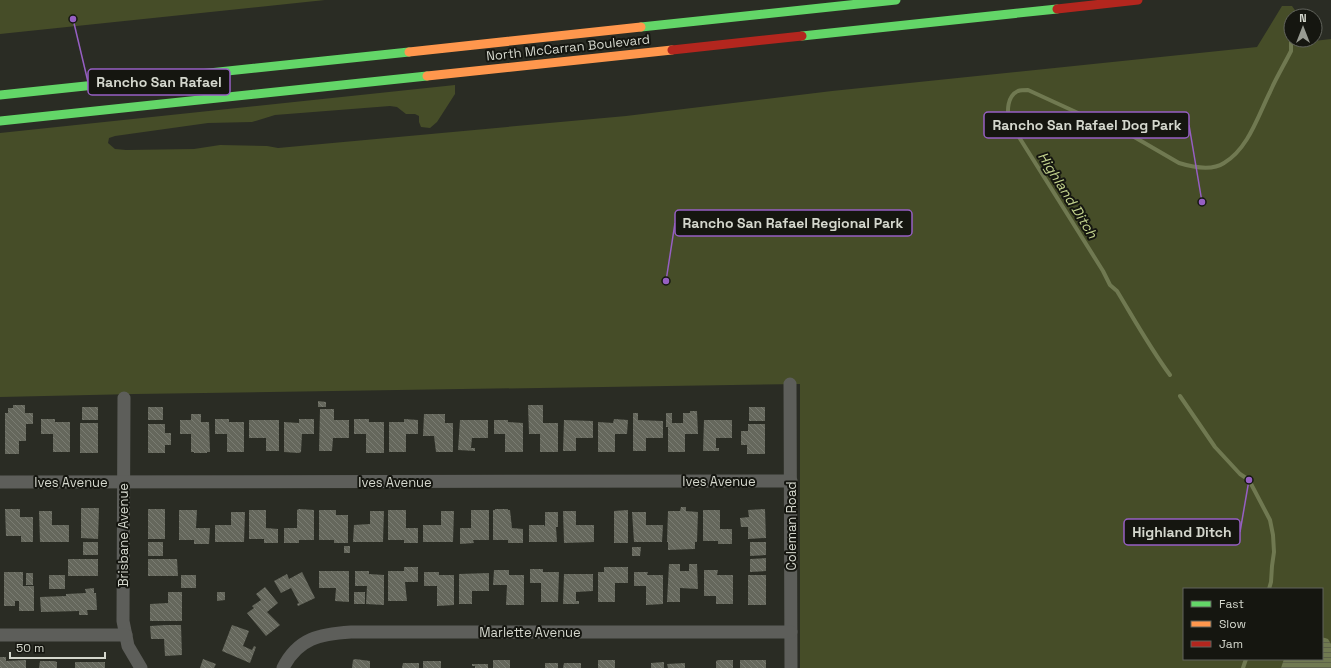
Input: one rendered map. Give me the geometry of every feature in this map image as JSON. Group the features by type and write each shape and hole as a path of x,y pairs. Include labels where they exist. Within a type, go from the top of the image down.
{"main road":[{"name":"North McCarran Boulevard","path":"0,95 245,72 896,0"},
{"name":"North McCarran Boulevard","path":"0,121 247,91 1138,0"}],"street":[{"name":"Coleman Road","path":"790,384 791,668"},
{"name":"Brisbane Avenue","path":"124,398 123,610 128,646 141,668"},
{"name":"Ives Avenue","path":"0,482 791,481"},
{"name":"Marlette Avenue","path":"283,668 296,649 308,641 319,636 350,632 791,632"},
{"path":"0,635 126,635"}],"shaded area":[{"path":"0,0 325,0 0,34"},
{"path":"1282,6 1292,6 1293,8 1283,8 1283,48 1323,48 1323,40 1331,39 1331,668 800,668 800,384 0,397 0,133 455,85 455,94 437,122 430,128 421,127 419,116 415,114 406,114 397,107 390,106 275,115 252,122 208,123 115,136 109,138 108,143 115,149 126,150 194,149 220,145 267,146 278,148 626,116 832,91 1257,47"},
{"path":"1323,637 1328,639 1331,644 1331,668 1281,668 1284,660 1323,660"}],"building":[{"path":"318,401 326,402 326,407 318,407"},
{"path":"13,405 25,405 25,413 33,413 33,424 26,424 26,441 19,441 19,454 5,454 5,413 8,413 8,408 13,408"},
{"path":"528,405 543,405 543,423 558,423 558,452 540,452 540,434 529,434"},
{"path":"82,407 98,407 98,420 82,420"},
{"path":"148,407 163,407 163,420 148,420"},
{"path":"749,407 765,407 765,421 749,421"},
{"path":"320,409 334,409 334,420 349,420 349,438 333,438 332,451 319,451"},
{"path":"690,411 697,411 698,434 685,434 685,452 668,452 668,427 666,427 666,413 672,413 672,423 683,423 683,413 690,413"},
{"path":"633,413 638,413 638,420 663,421 663,438 646,438 646,451 633,451"},
{"path":"191,414 201,414 201,422 209,422 210,452 191,452 191,434 180,434 180,420 191,420"},
{"path":"424,414 445,414 445,423 453,423 453,452 436,452 434,436 423,436"},
{"path":"41,419 55,419 55,422 70,422 70,452 53,452 53,434 41,434"},
{"path":"215,419 229,419 229,422 244,422 244,452 227,452 227,434 215,434"},
{"path":"299,419 314,419 314,434 302,434 301,452 284,452 284,422 299,423"},
{"path":"354,419 369,419 369,422 384,422 384,453 366,453 366,434 354,434"},
{"path":"404,419 418,420 418,434 406,434 406,452 389,452 389,422 404,422"},
{"path":"614,419 628,420 627,434 615,434 615,452 598,452 598,422 613,423"},
{"path":"249,420 279,420 279,451 266,451 266,438 249,438"},
{"path":"460,420 488,420 488,438 472,438 471,448 475,448 475,451 458,450"},
{"path":"494,420 508,420 508,422 523,423 523,452 505,452 505,434 494,434"},
{"path":"564,420 593,421 593,438 576,438 576,451 563,451"},
{"path":"704,420 732,420 732,438 716,438 716,448 719,448 719,451 703,451"},
{"path":"80,423 98,423 98,453 80,453"},
{"path":"148,424 165,424 165,433 171,433 171,445 165,445 165,453 148,453"},
{"path":"748,424 765,424 765,454 747,454 747,445 741,445 741,431 748,431"},
{"path":"681,507 686,507 686,511 698,512 697,542 695,542 695,549 668,550 668,511 680,511"},
{"path":"81,508 99,508 98,539 81,538"},
{"path":"5,509 20,509 20,517 33,517 33,542 21,542 21,536 6,536"},
{"path":"148,509 165,509 165,539 148,539"},
{"path":"765,509 766,538 748,539 748,527 741,527 740,518 749,517 748,510"},
{"path":"179,510 197,510 196,528 210,528 209,544 194,544 194,540 179,540"},
{"path":"249,510 266,510 266,528 278,529 278,543 264,543 264,539 249,539"},
{"path":"297,510 314,510 314,540 299,540 299,543 284,543 284,528 297,528"},
{"path":"319,510 336,510 336,515 348,515 348,543 334,543 334,540 319,540"},
{"path":"388,510 406,510 406,528 418,528 418,543 404,543 404,540 388,540"},
{"path":"471,510 489,510 489,540 473,540 474,543 460,544 460,528 471,528"},
{"path":"493,510 510,510 512,528 523,529 523,543 508,543 508,540 493,540"},
{"path":"628,510 628,543 614,543 614,511"},
{"path":"703,510 720,510 720,529 732,529 732,544 718,544 718,541 703,541"},
{"path":"39,511 52,511 52,525 69,525 69,542 40,542"},
{"path":"370,511 384,511 383,542 353,542 354,525 370,524"},
{"path":"441,511 454,511 453,542 423,542 423,525 441,525"},
{"path":"563,511 576,511 576,525 594,525 594,542 564,543"},
{"path":"231,512 245,512 244,542 215,542 215,525 231,525"},
{"path":"545,512 558,512 558,527 556,527 557,542 529,542 529,525 544,525 545,527"},
{"path":"632,512 646,512 646,525 663,525 662,542 634,542"},
{"path":"83,542 98,542 98,555 83,555"},
{"path":"148,542 163,542 163,556 148,556"},
{"path":"750,542 766,542 766,555 750,556"},
{"path":"344,546 350,546 350,553 344,553"},
{"path":"632,547 641,547 640,556 632,556"},
{"path":"766,558 766,571 750,572 750,559"},
{"path":"68,559 98,559 98,576 68,576"},
{"path":"148,559 177,559 178,576 148,576"},
{"path":"669,564 680,564 680,571 689,571 689,564 697,564 698,589 680,588 680,602 667,602"},
{"path":"404,567 418,567 418,582 405,582 407,601 388,601 388,571 404,571"},
{"path":"604,567 628,567 628,583 615,583 615,602 598,602 598,572 604,572"},
{"path":"530,569 543,569 543,572 559,572 558,602 541,602 541,583 530,583"},
{"path":"494,570 509,570 509,575 524,575 524,605 506,605 507,585 493,585"},
{"path":"704,570 718,570 717,575 733,575 733,604 716,604 716,596 704,596"},
{"path":"319,571 349,571 349,602 335,601 336,588 319,588"},
{"path":"355,571 369,571 369,574 384,575 384,605 366,604 367,586 355,586"},
{"path":"4,572 23,572 23,586 34,586 34,611 19,611 19,601 15,601 15,606 4,606"},
{"path":"302,572 315,598 298,606 297,604 299,603 291,588 281,593 274,581 287,574 289,579"},
{"path":"424,572 439,572 439,575 454,575 454,605 437,606 437,586 424,586"},
{"path":"634,572 648,572 647,575 663,575 663,604 646,605 646,586 634,586"},
{"path":"26,573 33,573 33,585 26,585"},
{"path":"489,573 489,591 472,591 472,604 459,604 459,574"},
{"path":"564,574 593,574 593,591 576,592 576,601 579,601 579,604 563,604"},
{"path":"49,575 65,575 65,589 49,589"},
{"path":"181,575 196,575 196,588 181,588"},
{"path":"748,575 766,575 766,605 748,605"},
{"path":"265,587 278,603 267,612 280,625 266,636 247,613 254,608 252,606 261,600 256,594"},
{"path":"94,588 94,593 96,593 97,610 87,610 88,615 79,615 79,611 41,612 40,597 66,596 66,594 86,593 85,589"},
{"path":"168,592 182,592 182,621 150,621 150,604 168,603"},
{"path":"217,592 225,592 225,600 217,601"},
{"path":"354,592 365,592 365,604 354,604"},
{"path":"181,625 182,655 165,656 164,639 151,639 150,626"},
{"path":"232,625 249,631 243,646 252,650 254,646 256,647 250,663 222,651"},
{"path":"0,657 6,657 6,661 26,660 26,668 0,668"},
{"path":"203,659 216,664 214,668 200,668"},
{"path":"353,660 370,661 370,668 352,668"},
{"path":"493,660 510,660 510,668 493,668"},
{"path":"598,660 615,660 615,668 598,668"},
{"path":"733,660 733,668 716,668 716,661"},
{"path":"740,660 766,660 766,668 740,668"},
{"path":"40,661 57,662 57,668 39,668"},
{"path":"423,661 441,661 441,668 423,668"},
{"path":"75,662 105,662 105,668 75,668"},
{"path":"664,662 664,668 651,668 651,663"},
{"path":"403,663 419,663 419,668 402,668"},
{"path":"545,663 558,663 558,668 545,668"},
{"path":"564,663 581,663 581,668 563,668"},
{"path":"685,663 685,668 668,668 667,664"},
{"path":"472,664 488,664 488,668 475,668"}],"waterway":[{"name":"Highland Ditch","path":"1170,375 1149,344 1117,291 1110,285 1103,271 1009,121 1008,108 1010,100 1014,93 1022,90 1028,90 1102,124 1117,127 1179,163 1196,167 1214,167 1224,163 1232,157 1246,141 1291,51 1291,48"},
{"name":"Highland Ditch","path":"1180,396 1215,447 1240,474 1249,480 1270,520 1274,552 1269,588"},
{"name":"Highland Ditch","path":"1243,668 1246,660"}],"traffic: fast":[{"path":"641,27 896,0"},
{"path":"802,36 1057,9"},
{"path":"0,95 409,52"},
{"path":"0,121 427,76"}],"traffic: slow":[{"path":"409,52 641,27"},
{"path":"427,76 672,50"}],"traffic: jam":[{"path":"1057,9 1138,0"},
{"path":"672,50 802,36"}],"place":[{"name":"Rancho San Rafael","path":"73,19"},
{"name":"Rancho San Rafael Dog Park","path":"1202,202"},
{"name":"Rancho San Rafael Regional Park","path":"666,281"},
{"name":"Highland Ditch","path":"1249,480"}]}
